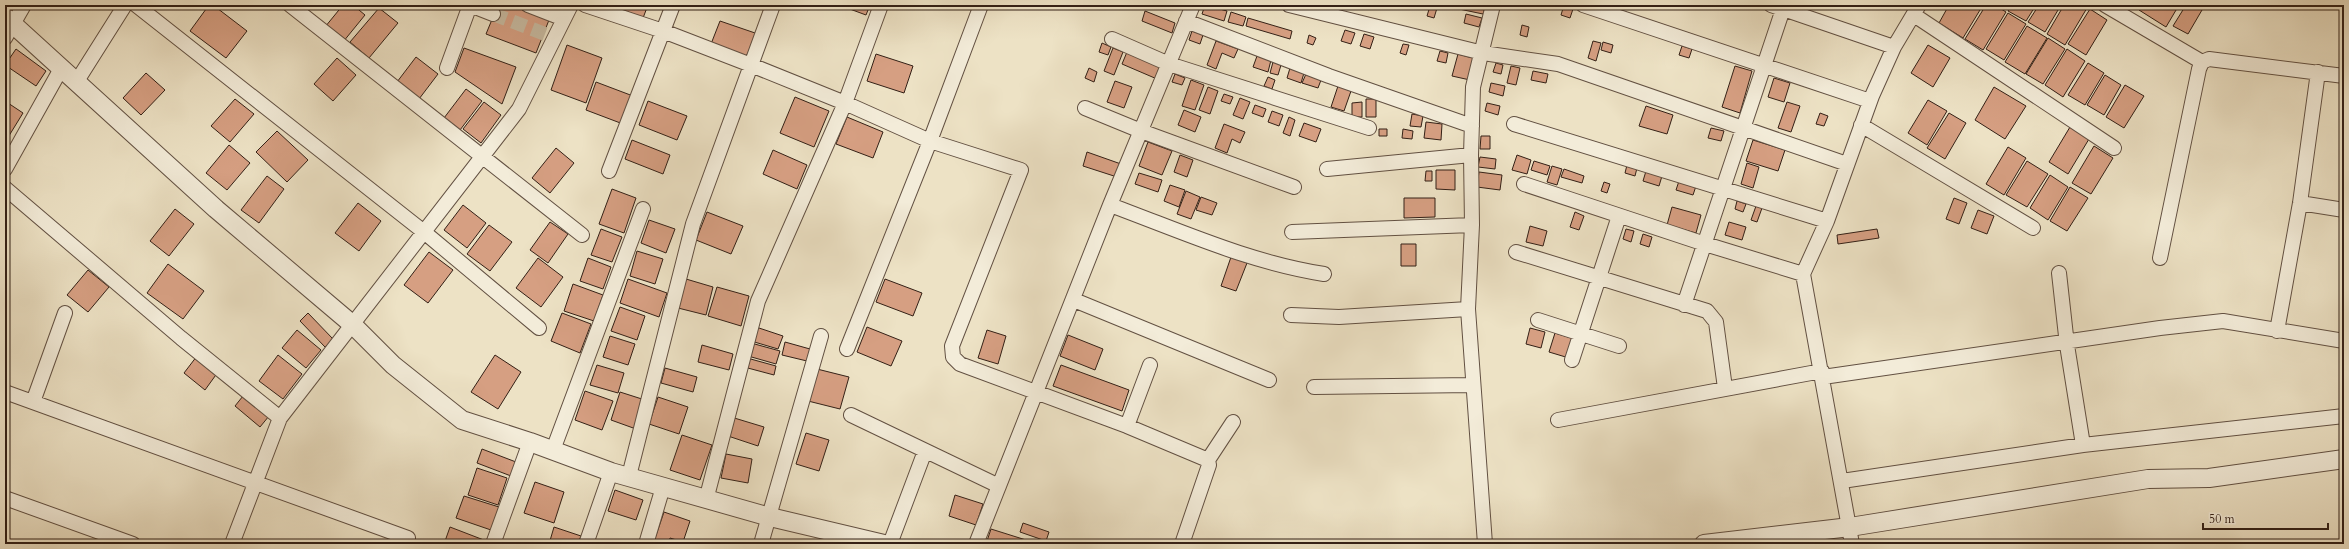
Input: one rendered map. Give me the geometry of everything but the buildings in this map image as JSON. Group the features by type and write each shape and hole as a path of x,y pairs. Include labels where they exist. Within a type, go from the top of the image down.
{"street":[{"path":"24,5 8,26 62,67 216,210 353,325 393,365 462,420 553,450 611,472 629,476 706,500 884,544"},
{"path":"77,81 125,5"},
{"path":"136,5 424,232 539,328"},
{"path":"290,5 582,235"},
{"path":"447,68 470,5 493,14"},
{"path":"528,5 564,19"},
{"path":"232,544 254,481 280,418 519,108 550,36 564,19 571,5"},
{"path":"585,5 663,31 751,65 844,103 930,141 1020,170 952,346 953,357 960,364 1127,426 1208,460"},
{"path":"609,171 673,5"},
{"path":"629,476 693,224 774,5"},
{"path":"706,500 758,301 844,103 881,5"},
{"path":"847,349 930,141 981,5"},
{"path":"976,544 1035,392 1096,245 1110,204 1193,5"},
{"path":"1289,5 1483,53 1558,64 1847,164"},
{"path":"1485,544 1472,385 1468,309 1472,225 1471,155 1473,87 1483,53 1493,5"},
{"path":"1583,5 1870,101"},
{"path":"2105,5 2202,62 2209,60 2344,76"},
{"path":"1684,305 1765,66 1780,6 1894,47"},
{"path":"1851,536 1803,274 1827,221 1870,101 1894,47 1916,10 2114,148"},
{"path":"1186,21 1329,76 1472,126"},
{"path":"1112,39 1169,64 1370,128"},
{"path":"2160,258 2197,77 2202,62"},
{"path":"5,169 62,67"},
{"path":"2277,331 2300,204 2318,72"},
{"path":"1084,108 1141,132 1294,187"},
{"path":"1514,124 1827,221"},
{"path":"1861,125 2033,228"},
{"path":"1327,169 1471,155"},
{"path":"1524,184 1705,244 1803,274"},
{"path":"5,188 181,338 280,418"},
{"path":"1110,204 1248,257 1284,268 1324,274"},
{"path":"2300,204 2344,210"},
{"path":"553,450 643,209"},
{"path":"1572,360 1619,216"},
{"path":"1292,232 1472,225"},
{"path":"1516,252 1707,311 1716,322 1725,388"},
{"path":"2059,273 2067,342 2083,445"},
{"path":"1074,300 1269,380"},
{"path":"1291,315 1339,317 1468,309"},
{"path":"33,402 65,313"},
{"path":"1538,320 1619,346"},
{"path":"1558,420 1725,388 2160,328 2223,321 2344,341"},
{"path":"761,544 821,336"},
{"path":"1127,426 1150,365"},
{"path":"1314,387 1472,385"},
{"path":"5,392 408,538"},
{"path":"851,416 999,486"},
{"path":"1842,481 2083,445 2344,416"},
{"path":"1182,544 1209,465 1208,460 1233,422"},
{"path":"493,544 530,442"},
{"path":"890,544 924,451"},
{"path":"1704,544 1851,536 2148,479 2209,478 2344,459"},
{"path":"586,544 611,472"},
{"path":"646,544 663,487"},
{"path":"5,498 133,544"}],"tunnel":[{"path":"493,14 545,34"}]}
